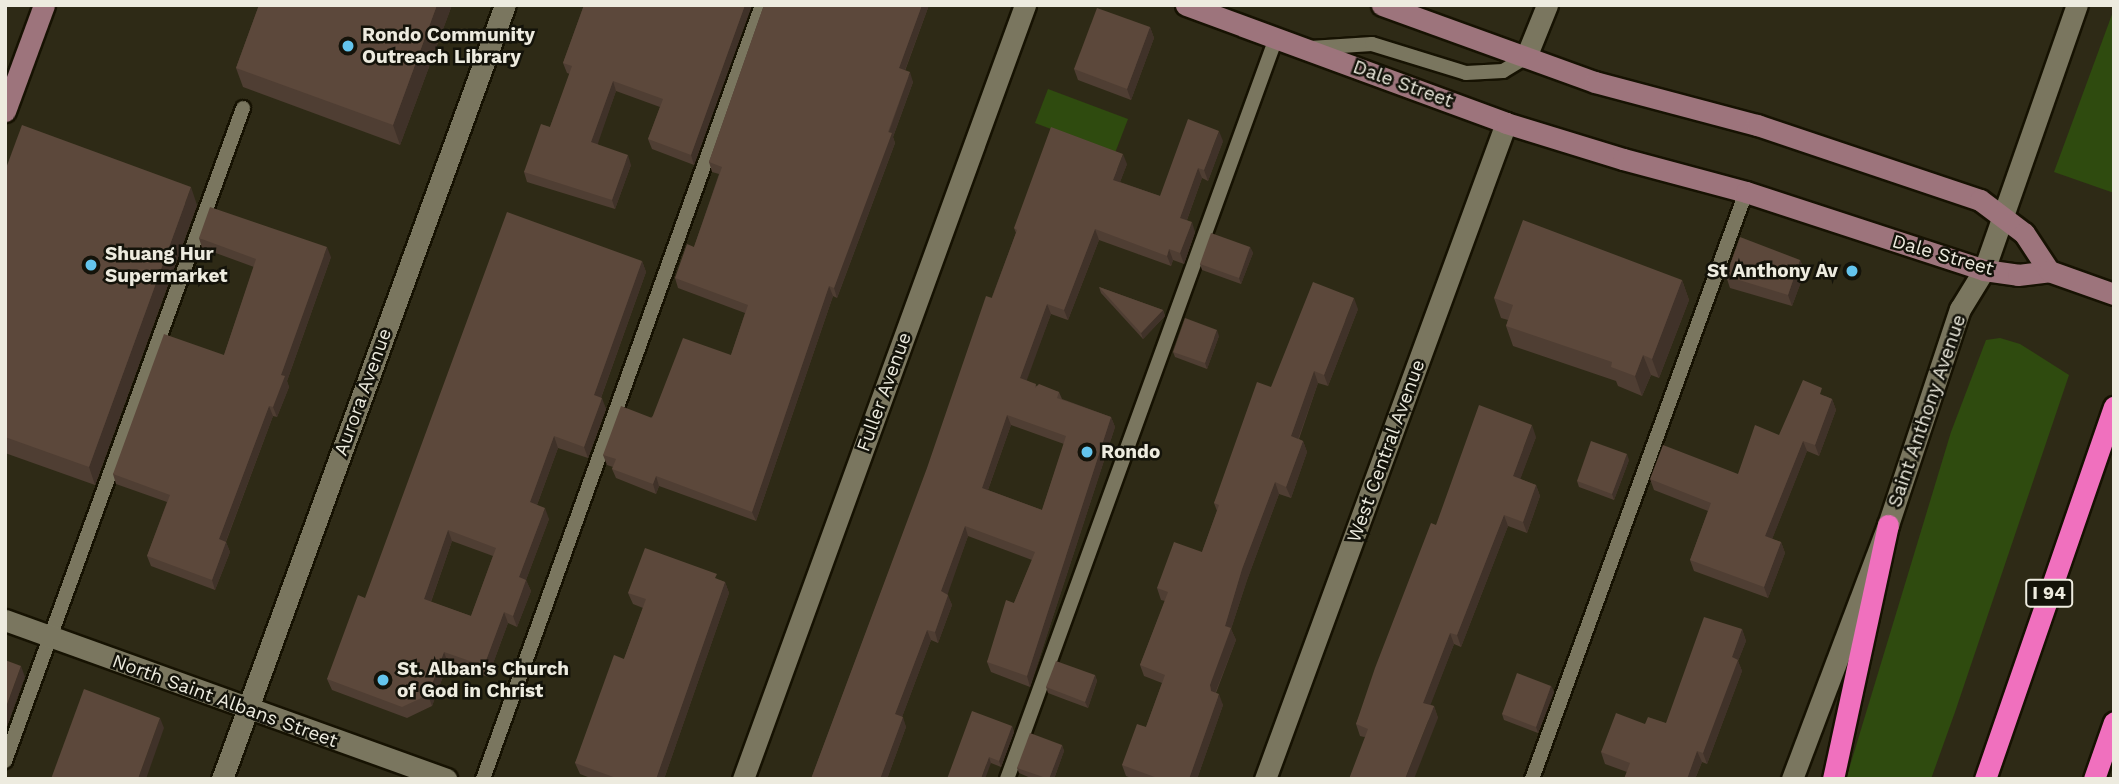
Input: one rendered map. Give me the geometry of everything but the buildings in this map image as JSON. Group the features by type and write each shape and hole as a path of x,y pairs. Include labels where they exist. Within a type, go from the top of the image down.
{"highway":[{"name":"I 94","path":"1985,779 2114,407"},
{"path":"1833,779 1888,525"},
{"path":"2094,779 2114,722"}],"main road":[{"path":"5,111 44,5"},
{"name":"Dale Street","path":"1186,5 1506,122 1746,192 1984,270 2018,275 2049,271"},
{"path":"1381,5 1595,82 1801,139 1980,200 2004,214 2024,233 2049,271 2114,294"}],"street":[{"name":"Aurora Avenue","path":"222,779 505,5"},
{"name":"Fuller Avenue","path":"743,779 1025,5"},
{"path":"1526,57 1547,5"},
{"name":"Saint Anthony Avenue","path":"1792,779 1888,525 1960,309 1984,270 2077,5"},
{"name":"West Central Avenue","path":"1265,779 1506,122"},
{"name":"North Saint Albans Street","path":"5,620 446,779"}],"lane":[{"path":"483,779 762,5"},
{"path":"1007,779 1276,38"},
{"path":"1305,48 1372,44 1466,73 1503,71 1526,57"},
{"path":"5,761 243,108"},
{"path":"1532,779 1746,192"}],"green space":[{"path":"2114,9 2114,193 2054,172"},
{"path":"1048,89 1128,119 1115,153 1035,123"},
{"path":"2000,338 2020,344 2069,375 1955,712 1931,779 1846,779 1951,432 1986,340"}],"place":[{"name":"Rondo Community Outreach Library","path":"348,46"},
{"name":"Shuang Hur Supermarket","path":"91,265"},
{"name":"St Anthony Av","path":"1852,271"},
{"name":"Rondo","path":"1087,452"},
{"name":"St. Alban's Church of God in Christ","path":"383,680"}]}
